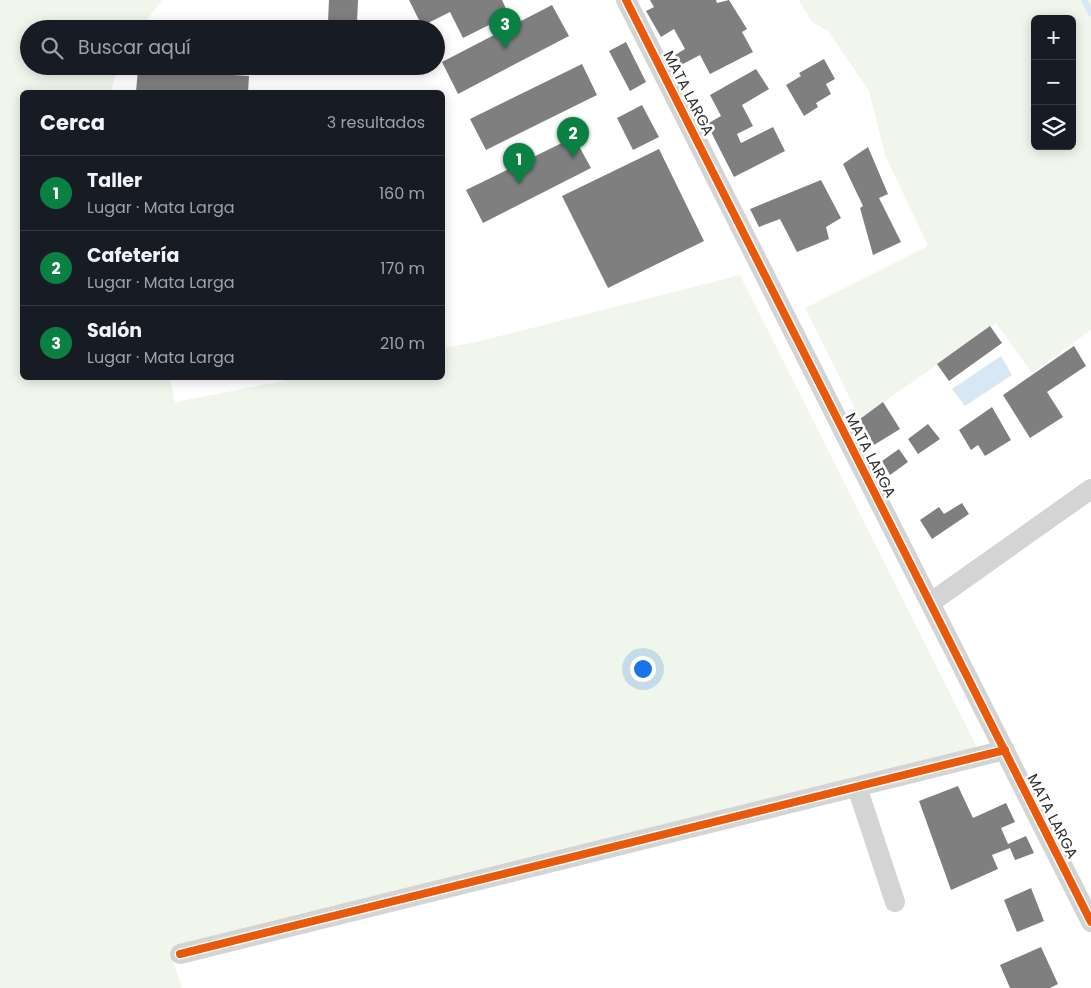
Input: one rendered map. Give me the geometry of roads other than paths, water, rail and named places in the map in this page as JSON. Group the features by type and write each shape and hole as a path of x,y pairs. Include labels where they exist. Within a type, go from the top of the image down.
{"street":[{"name":"MATA LARGA","path":"626,0 1091,922"},
{"path":"930,603 1091,489"},
{"path":"180,954 1005,750"},
{"path":"857,787 894,902"}],"water":[{"path":"1001,356 1012,375 965,406 952,389"}],"waterway":[{"path":"1084,0 1091,13"}],"place":[{"name":"Salón","path":"505,49"},
{"name":"Cafetería","path":"573,158"},
{"name":"Taller","path":"519,184"}]}
